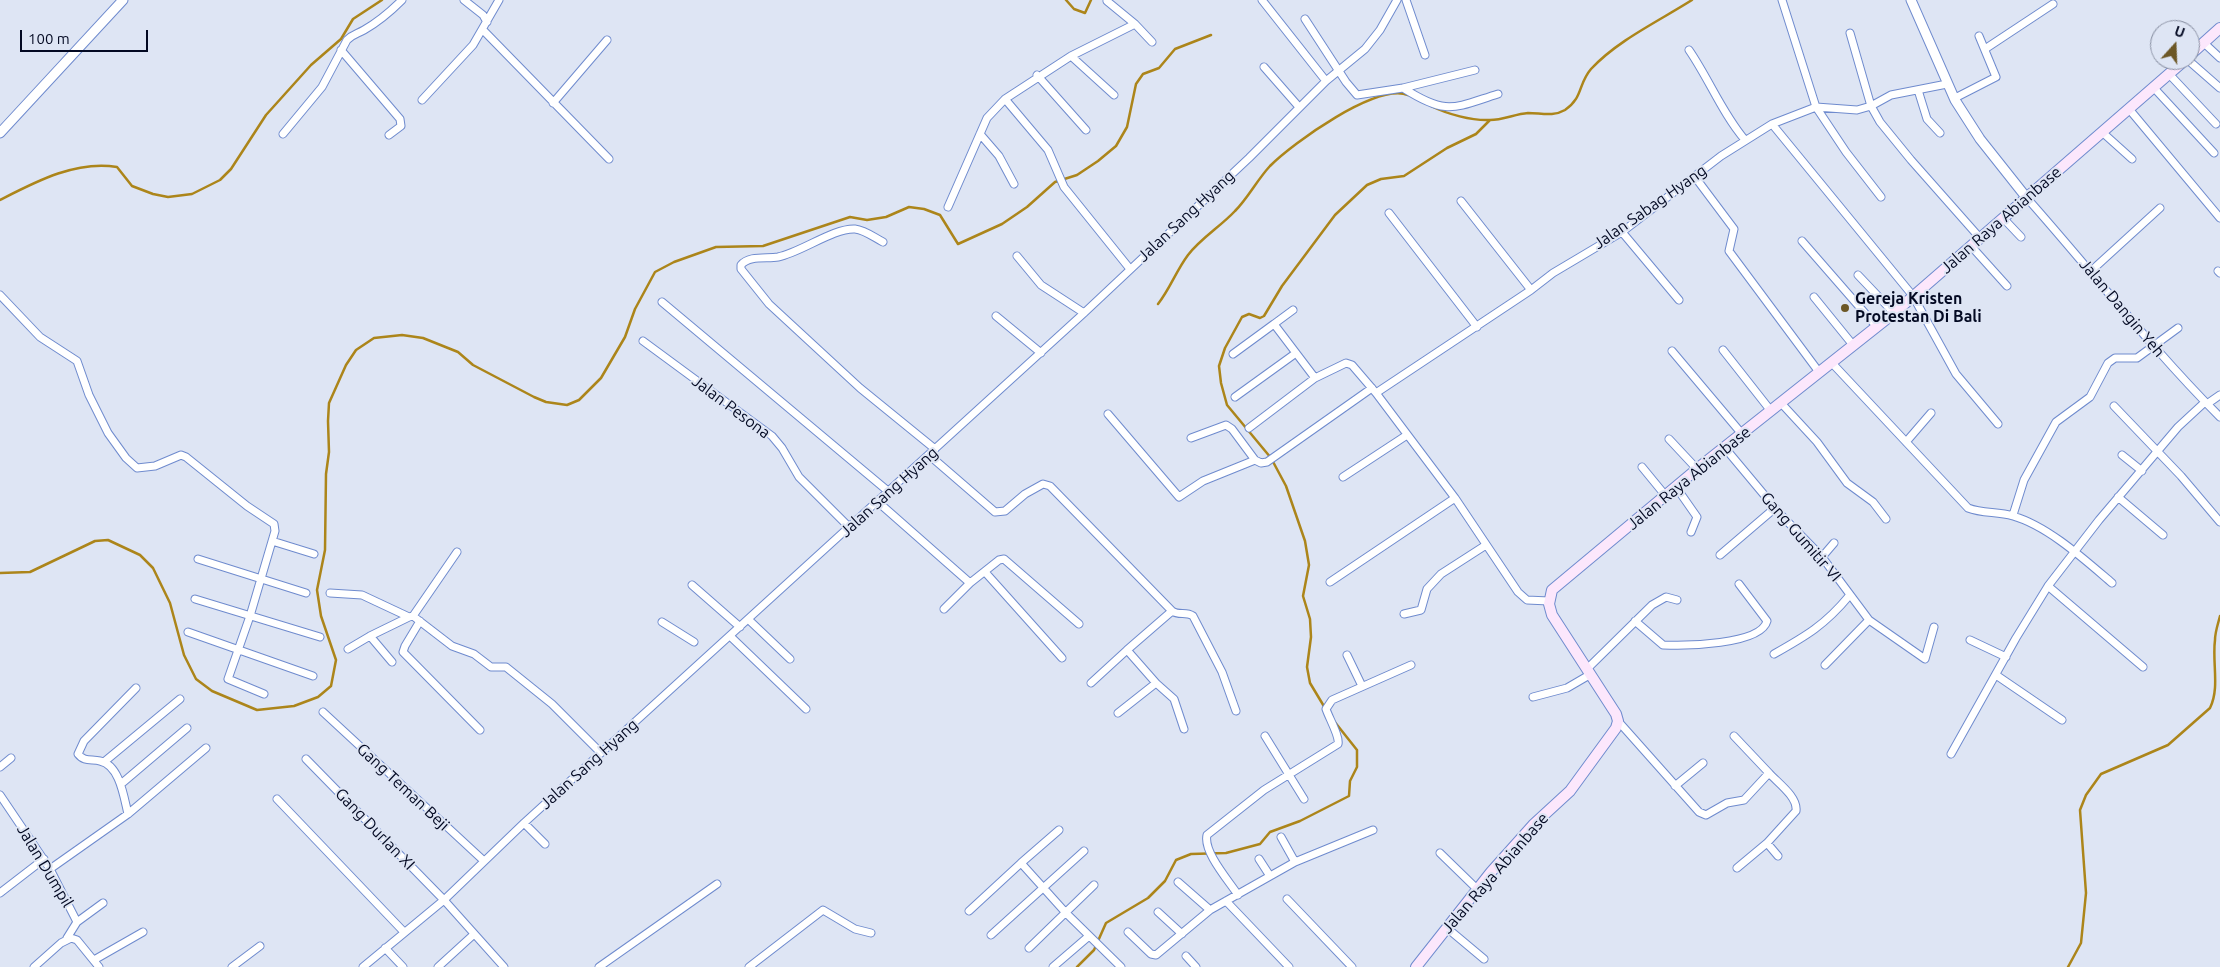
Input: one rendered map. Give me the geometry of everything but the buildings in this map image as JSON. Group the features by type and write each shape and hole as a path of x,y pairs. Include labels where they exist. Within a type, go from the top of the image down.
{"main road":[{"path":"2200,46 2220,28"},
{"name":"Jalan Raya Abianbase","path":"1549,600 1552,590 1564,578 1697,469 1894,313 2173,70"},
{"path":"1549,600 1552,614 1589,671 1618,721"},
{"name":"Jalan Raya Abianbase","path":"1416,967 1477,889 1533,825 1570,791 1602,750 1618,721"}],"street":[{"path":"0,134 123,0"},
{"path":"283,134 322,87 341,50 353,33 363,30 402,0"},
{"path":"464,0 483,15 487,22"},
{"path":"422,100 473,45 499,0"},
{"path":"1262,0 1326,81"},
{"name":"Jalan Sang Hyang","path":"363,967 444,900 524,823 1084,314 1130,268 1249,158 1326,81 1372,40 1397,0"},
{"path":"1406,0 1425,55"},
{"path":"1782,0 1816,107 1846,152 1881,197"},
{"path":"1910,0 1954,98 1980,139 2026,197"},
{"path":"1107,1 1135,24 1152,42"},
{"path":"1985,50 2053,4"},
{"path":"1305,19 1357,95 1404,88 1475,70"},
{"path":"948,207 992,111 1037,76 1071,56 1135,24"},
{"path":"483,30 609,159"},
{"path":"1850,33 1871,106 1893,140 1980,238"},
{"path":"1954,98 1996,77 1979,36"},
{"path":"553,103 607,40"},
{"path":"2204,43 2220,58"},
{"path":"341,50 400,119 401,126 389,135"},
{"path":"1689,50 1707,76 1722,110 1745,140"},
{"path":"1071,56 1114,95"},
{"path":"1264,67 1299,107"},
{"path":"2199,70 2220,88"},
{"path":"2169,74 2216,124"},
{"path":"1037,76 1086,130"},
{"name":"Jalan Sabag Hyang","path":"1108,414 1179,497 1203,481 1255,460 1261,463 1267,462 1374,391 1477,327 1553,273 1622,232 1745,140 1772,124 1816,107 1857,110 1871,106 1891,95 1948,84"},
{"path":"1404,88 1424,102 1454,108 1498,94"},
{"path":"2154,88 2214,154"},
{"path":"1918,90 1927,119 1940,133"},
{"path":"1005,99 1048,150 1064,187 1130,268"},
{"path":"2129,109 2220,218"},
{"path":"1772,124 1913,296 1956,374 1998,424"},
{"path":"2102,132 2132,159"},
{"path":"980,134 999,156 1014,184"},
{"path":"1695,177 1734,229 1729,251 1819,372"},
{"name":"Jalan Dangin Yeh","path":"2026,197 2091,270 2152,346 2220,417"},
{"path":"1461,201 1531,290"},
{"path":"2091,270 2160,208"},
{"path":"1389,213 1477,327"},
{"path":"2003,218 2021,237"},
{"path":"883,242 853,229 829,235 803,249 778,257 748,260 741,265 741,269 769,304 995,512 1005,511 1025,494 1043,484 1050,486 1172,611 1178,615 1188,614 1193,616 1222,672 1236,711"},
{"path":"1622,232 1679,300"},
{"path":"1802,240 1876,327"},
{"path":"1971,246 2007,286"},
{"path":"1017,256 1041,285 1084,314"},
{"path":"1858,275 1894,313"},
{"path":"0,295 40,336 77,362 89,395 108,433 126,458 137,468 155,466 181,455 191,459 246,506 272,521 275,527 272,541 228,681 264,694"},
{"path":"1814,298 1853,345"},
{"path":"662,302 889,492"},
{"path":"1233,354 1293,310"},
{"path":"996,316 1040,353"},
{"path":"1274,324 1315,378"},
{"path":"2013,516 2024,480 2056,422 2090,397 2108,363 2115,358 2138,358 2178,328"},
{"name":"Jalan Pesona","path":"643,341 772,436 782,448 799,477 850,528"},
{"path":"1723,350 1772,411"},
{"path":"1672,351 1742,434"},
{"path":"1235,396 1296,353"},
{"path":"1831,362 1968,508 1995,515 2013,516 2037,527 2074,551 2112,583"},
{"path":"1249,428 1315,378 1348,364 1354,367 1455,498 1524,598 1549,600"},
{"path":"1951,754 2048,586 2074,551 2178,427 2206,403 2220,395"},
{"path":"1781,403 1816,442 1847,483 1873,502 1886,519"},
{"path":"2114,406 2220,522"},
{"path":"1906,442 1931,413"},
{"path":"1191,438 1226,424 1232,429 1255,460"},
{"path":"1343,477 1407,435"},
{"path":"1669,439 1697,469"},
{"name":"Gang Gumitir VI","path":"1725,448 1775,508 1822,557 1849,596 1869,620 1925,659 1934,627"},
{"path":"2122,455 2142,471"},
{"path":"1642,468 1665,495"},
{"path":"1676,487 1697,517 1691,532"},
{"path":"2118,497 2163,535"},
{"path":"1330,582 1455,498"},
{"path":"878,502 970,583"},
{"path":"1720,555 1775,508"},
{"path":"272,541 314,554"},
{"path":"1822,557 1834,544"},
{"path":"1404,614 1421,610 1427,589 1441,574 1486,545"},
{"path":"348,649 370,636 411,617 457,552"},
{"path":"198,559 306,593"},
{"path":"944,609 970,583 999,560 1004,559 1079,624"},
{"path":"985,572 1062,658"},
{"path":"692,584 740,627"},
{"path":"1635,621 1663,645 1713,644 1744,638 1764,626 1767,621 1739,584"},
{"path":"2048,586 2143,667"},
{"path":"330,593 362,595 420,621 452,646 474,654 491,667 506,667 552,704 601,753"},
{"path":"1774,654 1818,628 1831,617 1849,596"},
{"path":"1533,698 1567,688 1589,671 1635,621 1660,600 1666,597 1677,600"},
{"path":"195,599 320,637"},
{"path":"1090,683 1172,611"},
{"path":"748,620 790,659"},
{"path":"1825,665 1869,620"},
{"path":"420,621 405,646 404,652 480,730"},
{"path":"662,622 694,642"},
{"path":"188,632 313,676"},
{"path":"370,636 392,662"},
{"path":"730,636 806,709"},
{"path":"1970,640 2006,657"},
{"path":"1127,650 1156,683 1174,699 1184,729"},
{"path":"1347,655 1362,686"},
{"path":"1238,895 1209,850 1206,838 1212,830 1225,822 1264,790 1338,744 1339,738 1326,709 1332,700 1411,665"},
{"path":"1996,675 2062,720"},
{"path":"1118,713 1156,683"},
{"path":"128,814 121,784 112,770 104,762 81,758 78,754 84,741 136,688"},
{"path":"104,762 180,699"},
{"name":"Gang Teman Beji","path":"323,712 484,862"},
{"path":"1618,721 1698,812 1706,816 1727,803 1744,800 1769,773"},
{"path":"121,784 187,728"},
{"path":"1265,736 1304,798"},
{"path":"1734,736 1797,805 1793,817 1767,843 1737,868"},
{"path":"50,869 128,814 206,748"},
{"path":"0,766 11,758"},
{"name":"Gang DurIan XI","path":"306,759 444,900 500,965"},
{"path":"1676,786 1702,763"},
{"name":"Jalan Dumpil","path":"0,795 44,859 77,922 67,938 34,967"},
{"path":"277,799 404,932"},
{"path":"524,823 545,844"},
{"path":"969,911 1059,830"},
{"path":"1128,932 1153,956 1210,910 1295,862 1373,830"},
{"path":"1281,837 1295,862"},
{"path":"1767,843 1778,856"},
{"path":"991,935 1084,851"},
{"path":"1440,853 1477,889"},
{"path":"0,893 44,859"},
{"path":"1259,859 1270,876"},
{"path":"1021,863 1066,913 1120,967"},
{"path":"1178,882 1210,910"},
{"path":"599,967 717,884"},
{"path":"1029,948 1094,885"},
{"path":"1287,899 1352,967"},
{"path":"1226,901 1289,967"},
{"path":"77,922 103,903"},
{"path":"749,967 822,910 855,929 871,933"},
{"path":"1158,912 1182,934"},
{"path":"1447,928 1484,959"},
{"path":"94,960 142,932"},
{"path":"438,967 472,936"},
{"path":"1053,967 1090,937"},
{"path":"67,938 77,940 100,967"},
{"path":"232,967 260,946"},
{"path":"385,948 404,967"},
{"path":"1186,956 1196,967"}],"waterway":[{"path":"0,200 56,174 86,167 117,167 132,186 153,194 168,197 192,194 220,180 231,169 266,115 311,65 341,39 353,19 382,0"},
{"path":"1066,0 1074,9 1085,13 1091,0"},
{"path":"1431,106 1444,112 1483,120 1495,120 1528,113 1551,114 1565,110 1575,101 1591,69 1602,59 1626,40 1692,0"},
{"path":"0,573 30,572 95,541 108,540 140,555 153,568 170,603 184,655 196,679 212,691 257,710 294,706 318,697 331,686 336,660 321,616 317,590 325,550 329,403 346,365 356,350 374,338 402,335 423,338 458,352 473,365 534,397 546,402 567,405 579,400 601,378 625,337 635,309 655,272 674,262 716,247 763,246 850,217 867,220 886,217 909,207 924,209 940,215 958,244 1002,224 1027,207 1055,182 1077,175 1098,161 1116,146 1127,127 1136,84 1143,74 1159,68 1175,49 1211,35"},
{"path":"1158,304 1188,255 1235,211 1265,171 1281,156 1315,130 1356,106 1376,98 1394,94 1408,95"},
{"path":"1325,708 1310,683 1307,667 1311,637 1310,619 1303,596 1309,565 1305,541 1286,486 1271,458 1227,405 1219,366 1225,348 1242,317 1249,314 1260,318 1264,316 1282,286 1335,215 1367,185 1381,179 1404,176 1447,148 1476,134 1490,120"},
{"path":"2068,967 2081,943 2086,893 2080,810 2086,795 2101,774 2168,745 2210,708 2215,692 2214,648 2220,616"},
{"path":"1077,967 1094,950 1106,923 1148,898 1165,881 1176,860 1191,854 1226,853 1260,844 1270,832 1300,821 1349,796 1350,781 1357,767 1357,750 1334,721"}],"place":[{"name":"Gereja Kristen Protestan Di Bali","path":"1845,308"}]}
